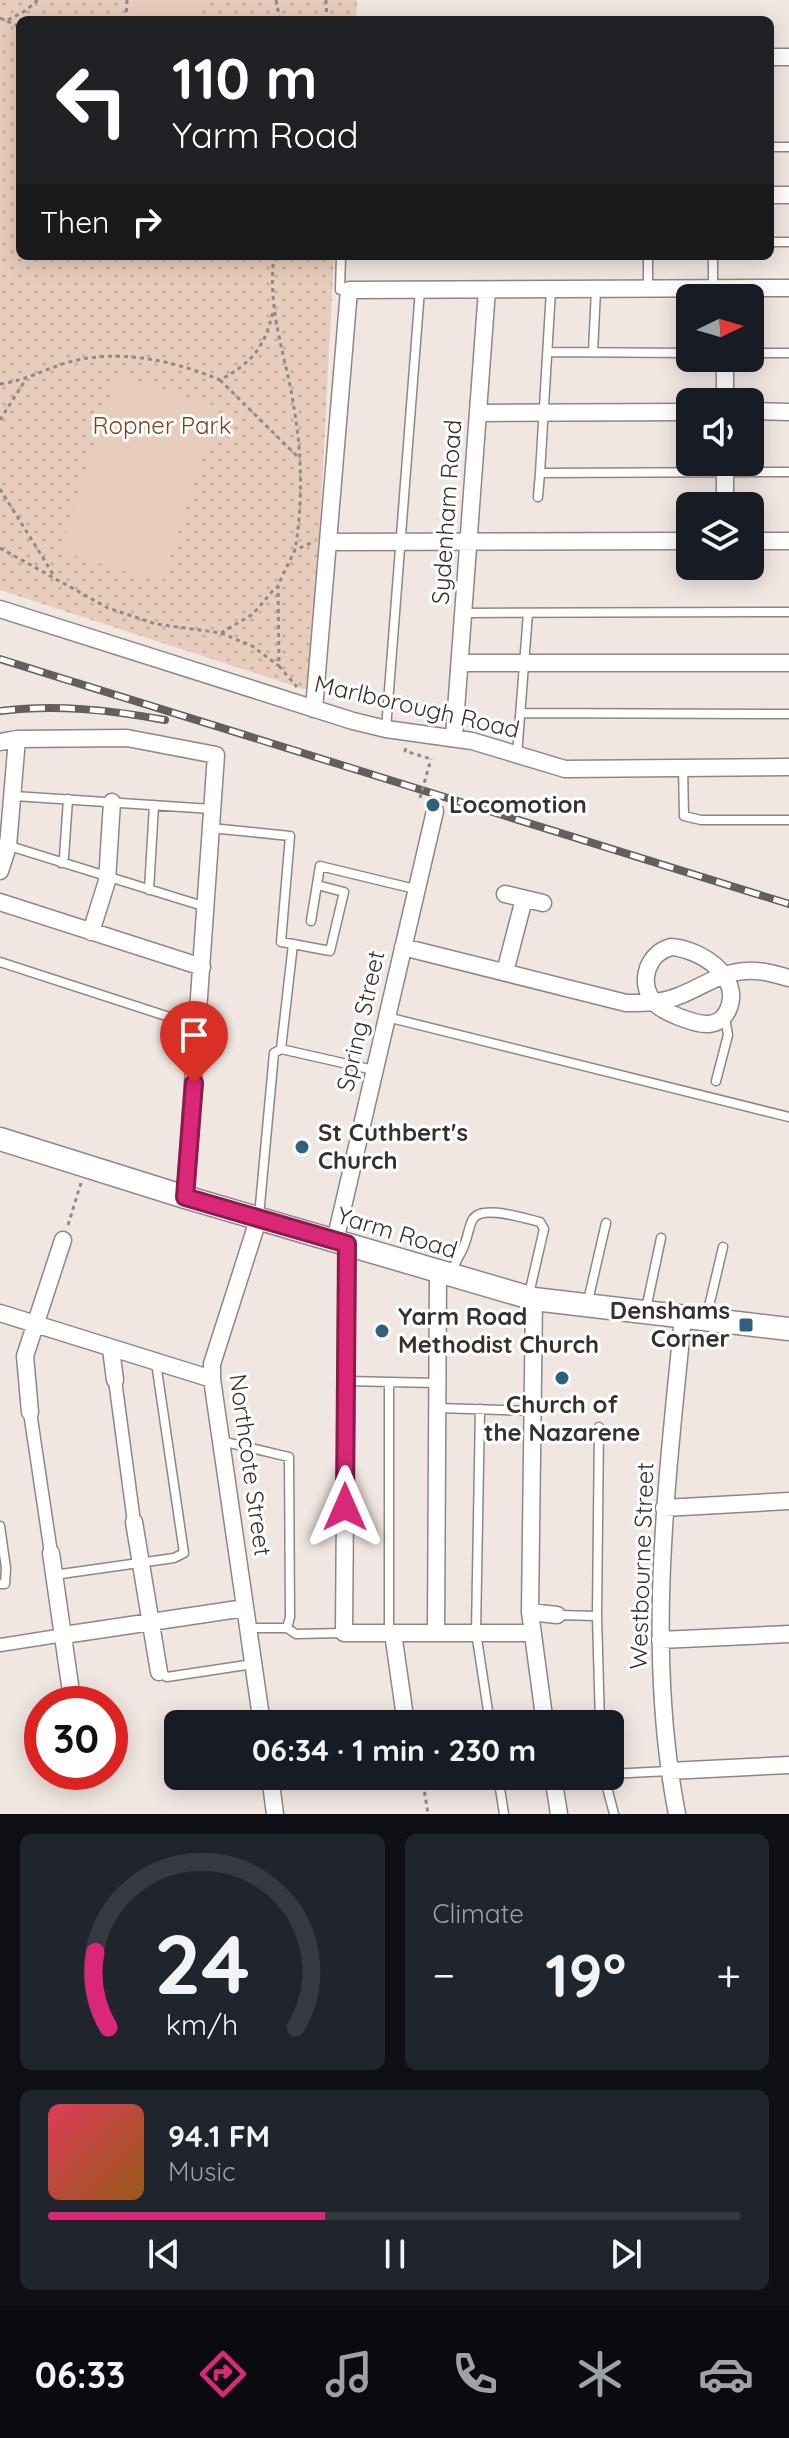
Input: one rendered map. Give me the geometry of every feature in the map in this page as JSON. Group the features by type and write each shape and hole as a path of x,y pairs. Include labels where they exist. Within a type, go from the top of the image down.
{"street":[{"path":"764,289 789,288"},
{"path":"314,709 349,290 676,290"},
{"name":"Sydenham Road","path":"454,737 487,290"},
{"path":"764,411 789,412"},
{"path":"479,413 676,412"},
{"path":"329,542 676,541"},
{"path":"764,541 789,541"},
{"name":"Marlborough Road","path":"0,609 314,709 386,729 454,737 565,769 789,767"},
{"path":"460,663 789,663"},
{"path":"0,742 17,739 127,738 216,755 185,1197"},
{"path":"0,871 14,796 17,739"},
{"path":"91,932 108,877 112,802"},
{"name":"Spring Street","path":"344,1633 346,1381 341,1243 375,1070 435,811"},
{"path":"505,894 543,903"},
{"path":"505,972 524,899"},
{"path":"0,902 202,967"},
{"path":"403,947 626,1003 654,1003 679,996 723,974 764,972 789,978"},
{"path":"681,948 693,952 723,974 731,986 731,1004 724,1018 713,1024 702,1024 654,1003 647,987 649,963 662,949 681,948"},
{"name":"Yarm Road","path":"0,1139 531,1299 789,1329"},
{"name":"Northcote Street","path":"259,1217 212,1364 212,1379 260,1710"},
{"path":"63,1240 25,1356 30,1412 70,1685"},
{"path":"436,1632 436,1383 444,1275"},
{"path":"531,1299 530,1612 543,1710"},
{"path":"0,1313 212,1379"},
{"name":"Westbourne Street","path":"677,1814 669,1771 660,1640 664,1508 683,1318"},
{"path":"111,1349 139,1561 159,1672"},
{"path":"664,1508 789,1501"},
{"path":"0,1645 245,1608"},
{"path":"530,1612 557,1615"},
{"path":"344,1633 532,1633"},
{"path":"391,1633 404,1710"},
{"path":"660,1640 789,1634"},
{"path":"669,1771 789,1765"},
{"path":"272,1790 275,1814"},
{"path":"555,1790 559,1814"}],"lane":[{"path":"341,260 340,290 349,290"},
{"path":"648,260 648,289"},
{"path":"714,260 719,284"},
{"path":"386,729 420,290"},
{"path":"538,497 551,290"},
{"path":"593,352 596,290"},
{"path":"548,352 676,353"},
{"path":"764,353 789,353"},
{"path":"540,473 676,469"},
{"path":"764,470 789,472"},
{"path":"464,613 789,612"},
{"path":"517,755 528,613"},
{"path":"521,713 789,714"},
{"path":"683,767 684,816 701,820 789,820"},
{"path":"14,796 213,809"},
{"path":"61,863 68,799"},
{"path":"149,890 154,805"},
{"path":"211,828 290,836 281,942 330,951 344,892 317,885"},
{"path":"4,844 207,908"},
{"path":"311,921 320,866 415,889"},
{"path":"281,1049 293,944"},
{"path":"0,962 198,1026"},
{"path":"387,1017 789,1117"},
{"path":"716,1081 728,1035 724,1018"},
{"path":"259,1217 274,1053 281,1049 375,1070"},
{"path":"444,1275 475,1216 501,1212 540,1222 544,1229 531,1299"},
{"path":"587,1306 606,1223"},
{"path":"645,1313 661,1238"},
{"path":"706,1320 723,1247"},
{"path":"54,1575 174,1558 184,1553 156,1363"},
{"path":"346,1381 436,1383"},
{"path":"389,1382 391,1633"},
{"path":"436,1408 533,1411"},
{"path":"480,1409 476,1632 488,1710"},
{"path":"599,1427 597,1616 600,1710"},
{"path":"221,1441 289,1457 290,1617 287,1628"},
{"path":"0,1526 6,1568 5,1584 0,1584"},
{"path":"557,1615 597,1616"},
{"path":"249,1628 287,1628 296,1634 344,1633"},
{"path":"159,1672 167,1677 253,1664"},
{"path":"624,1773 669,1771"},
{"path":"500,1790 504,1814"},
{"path":"608,1790 614,1814"}],"path":[{"path":"8,20 38,0"},
{"path":"0,18 16,25"},
{"path":"221,633 253,614 278,585 295,550 302,501 295,408 273,312 274,260"},
{"path":"220,380 253,358 263,343 273,312"},
{"path":"0,384 26,379 68,363 111,357 174,364 220,380 298,458"},
{"path":"0,420 26,379"},
{"path":"0,489 55,577"},
{"path":"295,550 319,541 329,542"},
{"path":"0,555 1,548 108,608 156,624 221,633 252,646 279,666 302,693"},
{"path":"278,585 279,666"},
{"path":"405,751 431,759 420,798"},
{"path":"63,1240 86,1167"},
{"path":"424,1790 428,1814"}],"green space":[{"name":"Ropner Park","path":"0,0 357,0 356,16 16,16 16,260 334,260 319,541 307,690 0,590"},
{"path":"130,0 202,0 201,16 129,16"},
{"path":"117,375 218,407 162,583 61,551"}],"railway":[{"path":"0,659 789,904"},
{"path":"0,711 82,709 165,720"}],"place":[{"name":"Locomotion","path":"433,805"},
{"name":"St Cuthbert's Church","path":"302,1147"},
{"name":"Denshams Corner","path":"746,1325"},
{"name":"Yarm Road Methodist Church","path":"382,1331"},
{"name":"Church of the Nazarene","path":"562,1378"}],"route":[{"path":"194,1083 185,1197 347,1244 345,1507"}]}
